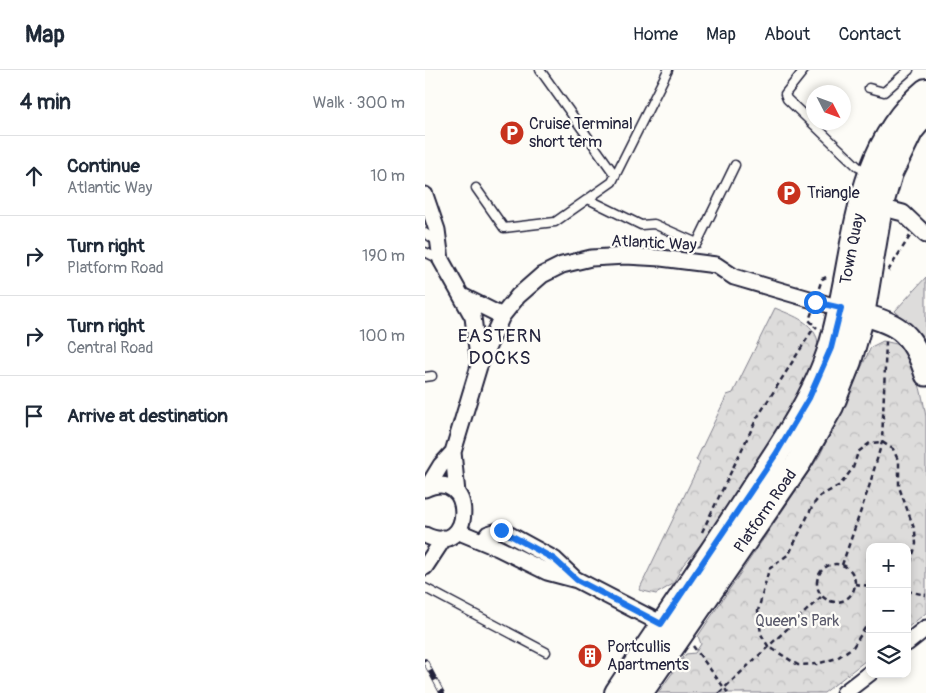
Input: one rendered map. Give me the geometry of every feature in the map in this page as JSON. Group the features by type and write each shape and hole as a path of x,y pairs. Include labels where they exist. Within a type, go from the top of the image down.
{"main road":[{"name":"Town Quay","path":"851,311 870,173 894,127 909,106 926,91"},
{"name":"Town Quay","path":"851,311 889,173 911,130 926,112"},
{"name":"Platform Road","path":"640,693 804,454 838,388 849,361 851,311"},
{"name":"Platform Road","path":"617,693 661,624 771,462 809,398 831,348 851,311"}],"street":[{"path":"425,195 433,235 441,260 473,316 479,366"},
{"path":"880,207 903,214 922,232"},
{"name":"Atlantic Way","path":"425,567 464,516 462,500 457,493 453,452 479,366 502,316 518,296 542,275 562,265 591,258 626,256 661,258 716,265 734,277 851,311"},
{"path":"462,296 502,316"},
{"path":"851,311 889,323 906,334 919,353 926,375"},
{"name":"Atlantic Way","path":"426,489 441,465 453,452"},
{"path":"426,489 443,486 457,493"},
{"path":"425,535 435,538 450,534 483,541 547,572 577,580 661,624 676,620 697,608"},
{"path":"911,640 926,628"},
{"path":"844,693 866,676"}],"lane":[{"path":"540,70 615,175"},
{"path":"476,188 504,228 555,222 612,182 668,70"},
{"path":"804,70 785,94 787,99 858,167 870,173"},
{"path":"869,88 884,92 909,70"},
{"path":"589,199 641,225 654,224 697,242 735,165"},
{"path":"425,218 433,235"},
{"path":"425,252 441,260"},
{"path":"425,588 546,652"}],"path":[{"path":"885,276 908,237 922,232"},
{"path":"701,535 757,418 815,326 809,320 810,317"},
{"path":"842,565 882,442 885,339"},
{"path":"866,626 853,647 837,658 817,664 798,665 768,646 761,634 758,611 769,569 789,554 813,505 820,496 840,485 853,468 858,452 870,443 882,442 893,450 899,462 899,487 915,531 916,544 911,562"},
{"path":"829,565 842,565 850,570 855,584 850,595 839,602 827,600 822,596 817,585 819,573 829,565"},
{"path":"855,584 866,585"},
{"path":"911,592 926,595"},
{"path":"719,693 822,596"},
{"path":"692,645 728,693"}],"green space":[{"path":"926,277 926,340 895,311"},
{"path":"775,308 805,322 814,332 817,338 816,351 810,370 769,445 734,501 726,506 706,538 683,565 673,584 656,594 639,590 700,463 696,460 727,395 733,393"},
{"name":"Queen's Park","path":"883,341 901,345 911,362 923,398 926,417 926,613 911,625 911,543 866,543 866,660 824,693 658,693 686,654 695,653 701,644 698,636 820,455 871,347"}],"railway":[{"path":"425,661 442,693"}],"place":[{"name":"Cruise Terminal short term","path":"512,133"},
{"name":"Triangle","path":"789,193"},
{"name":"Portcullis Apartments","path":"590,656"}],"district":[{"name":"EASTERN DOCKS","path":"500,347"}],"route":[{"path":"501,530 554,559 577,580 661,624 715,547 776,454 809,398 831,348 841,308 815,302"}]}
